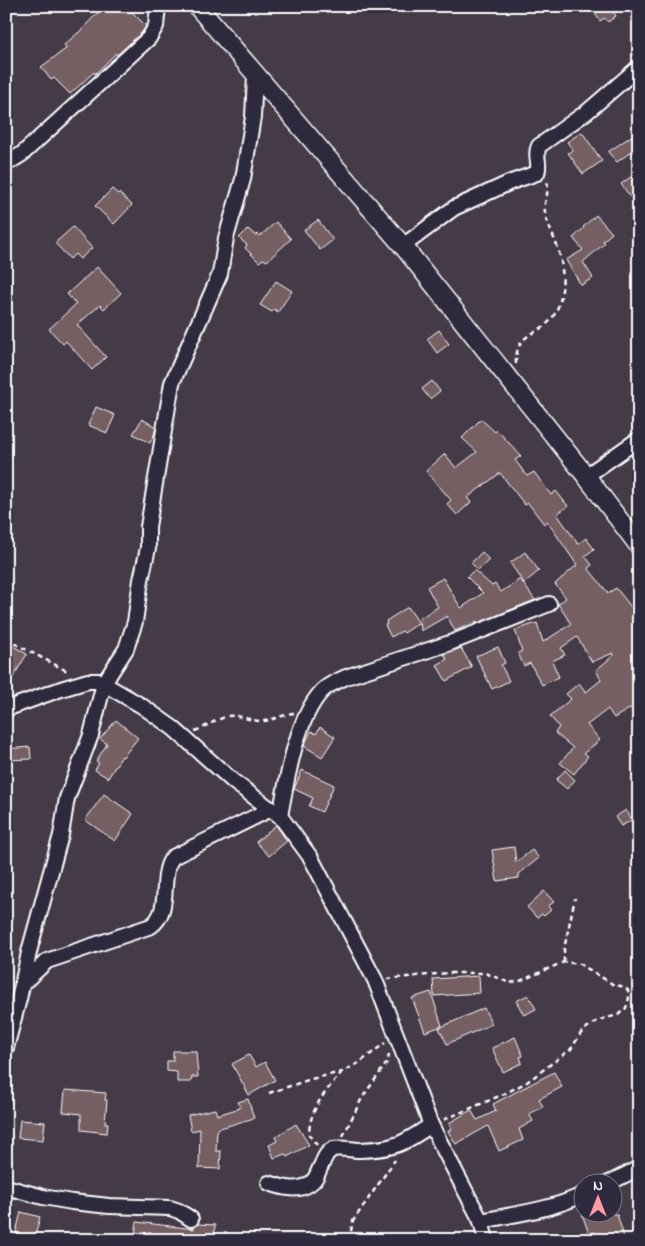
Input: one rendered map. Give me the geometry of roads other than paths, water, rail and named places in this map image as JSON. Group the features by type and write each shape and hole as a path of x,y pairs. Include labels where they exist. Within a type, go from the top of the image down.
{"main road":[{"path":"197,6 403,246 586,476 639,546"}],"street":[{"path":"6,164 22,154 149,38 156,26 158,6"},
{"path":"403,246 454,208 511,182 534,175 539,170 536,153 539,146 588,111 639,67"},
{"path":"6,1048 30,948 61,835 67,798 90,736 104,683 126,649 135,622 148,548 148,527 172,383 220,274 226,238 244,179 253,117 255,75"},
{"path":"586,476 639,439"},
{"path":"276,813 291,760 308,713 323,690 332,683 450,643 549,604"},
{"path":"6,709 61,689 88,681 99,681 142,706 173,728 234,782 276,813 311,858 376,980 394,1036 432,1125 481,1222 486,1240"},
{"path":"22,984 47,961 151,926 157,922 162,912 170,859 276,813"},
{"path":"269,1182 284,1189 295,1189 304,1186 313,1181 329,1152 394,1147 432,1125"},
{"path":"622,1176 639,1168"},
{"path":"6,1187 43,1197 72,1202 109,1206 170,1208 179,1211 191,1219"},
{"path":"481,1222 572,1200"}]}
